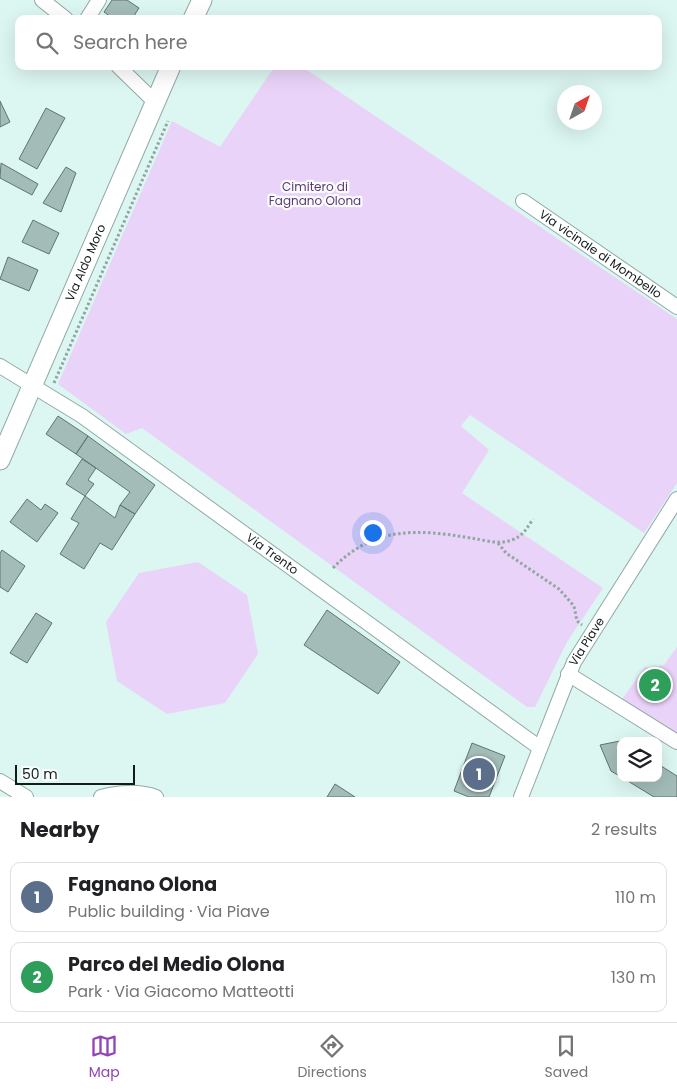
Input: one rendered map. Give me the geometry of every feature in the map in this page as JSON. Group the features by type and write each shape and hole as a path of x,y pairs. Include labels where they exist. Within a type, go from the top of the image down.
{"main road":[{"path":"195,15 202,0"},
{"name":"Via Aldo Moro","path":"0,460 41,392 169,70"}],"street":[{"path":"42,0 61,15"},
{"path":"90,15 99,0"},
{"path":"122,70 155,102"},
{"name":"Via vicinale di Mombello","path":"523,202 677,307"},
{"name":"Via Trento","path":"0,366 82,416 540,748"},
{"name":"Via Piave","path":"521,797 568,674 578,654 677,499"},
{"path":"568,674 677,742"},
{"path":"0,781 26,797"},
{"path":"101,797 113,793 156,797"}],"path":[{"path":"41,392 169,118"},
{"path":"333,568 352,551 396,533 434,533 498,542 511,541 520,536 533,519"},
{"path":"498,542 506,552 559,589 574,606 577,621 582,625"}],"green space":[{"name":"Cimitero di Fagnano Olona","path":"272,70 307,70 677,319 677,483 644,533 470,415 461,426 489,450 462,493 603,588 567,642 535,707 527,707 142,428 126,434 58,384 172,121 220,147"},
{"path":"198,562 247,595 258,654 225,703 167,714 117,681 106,622 139,573"},
{"path":"677,647 677,735 620,702 645,667 650,668 664,665"}],"building":[{"path":"112,0 127,0 139,8 135,15 108,15 104,12"},
{"path":"0,101 10,122 0,127"},
{"path":"46,108 65,118 37,169 19,159"},
{"path":"1,163 38,184 32,195 0,178"},
{"path":"66,167 76,173 61,212 43,203"},
{"path":"33,220 59,233 49,254 22,242"},
{"path":"8,257 38,270 29,291 0,279"},
{"path":"58,416 88,436 76,454 46,434"},
{"path":"88,436 155,485 135,514 120,505 130,492 76,454"},
{"path":"82,459 96,468 88,480 94,484 85,496 66,484"},
{"path":"85,496 115,518 120,505 135,514 112,550 100,543 84,569 60,554 79,523 71,519"},
{"path":"27,499 41,510 45,504 58,513 37,542 10,522"},
{"path":"2,550 25,566 8,592 0,587 0,553"},
{"path":"327,610 400,662 378,694 304,645"},
{"path":"36,613 52,623 27,663 10,653"},
{"path":"617,742 617,775 611,771 600,745"},
{"path":"472,743 505,756 489,797 469,797 454,791"},
{"path":"662,767 677,776 677,797 654,797 630,782 662,782"},
{"path":"335,784 355,797 327,797"}],"place":[{"name":"Parco del Medio Olona","path":"655,685"},
{"name":"Fagnano Olona","path":"479,774"}]}
